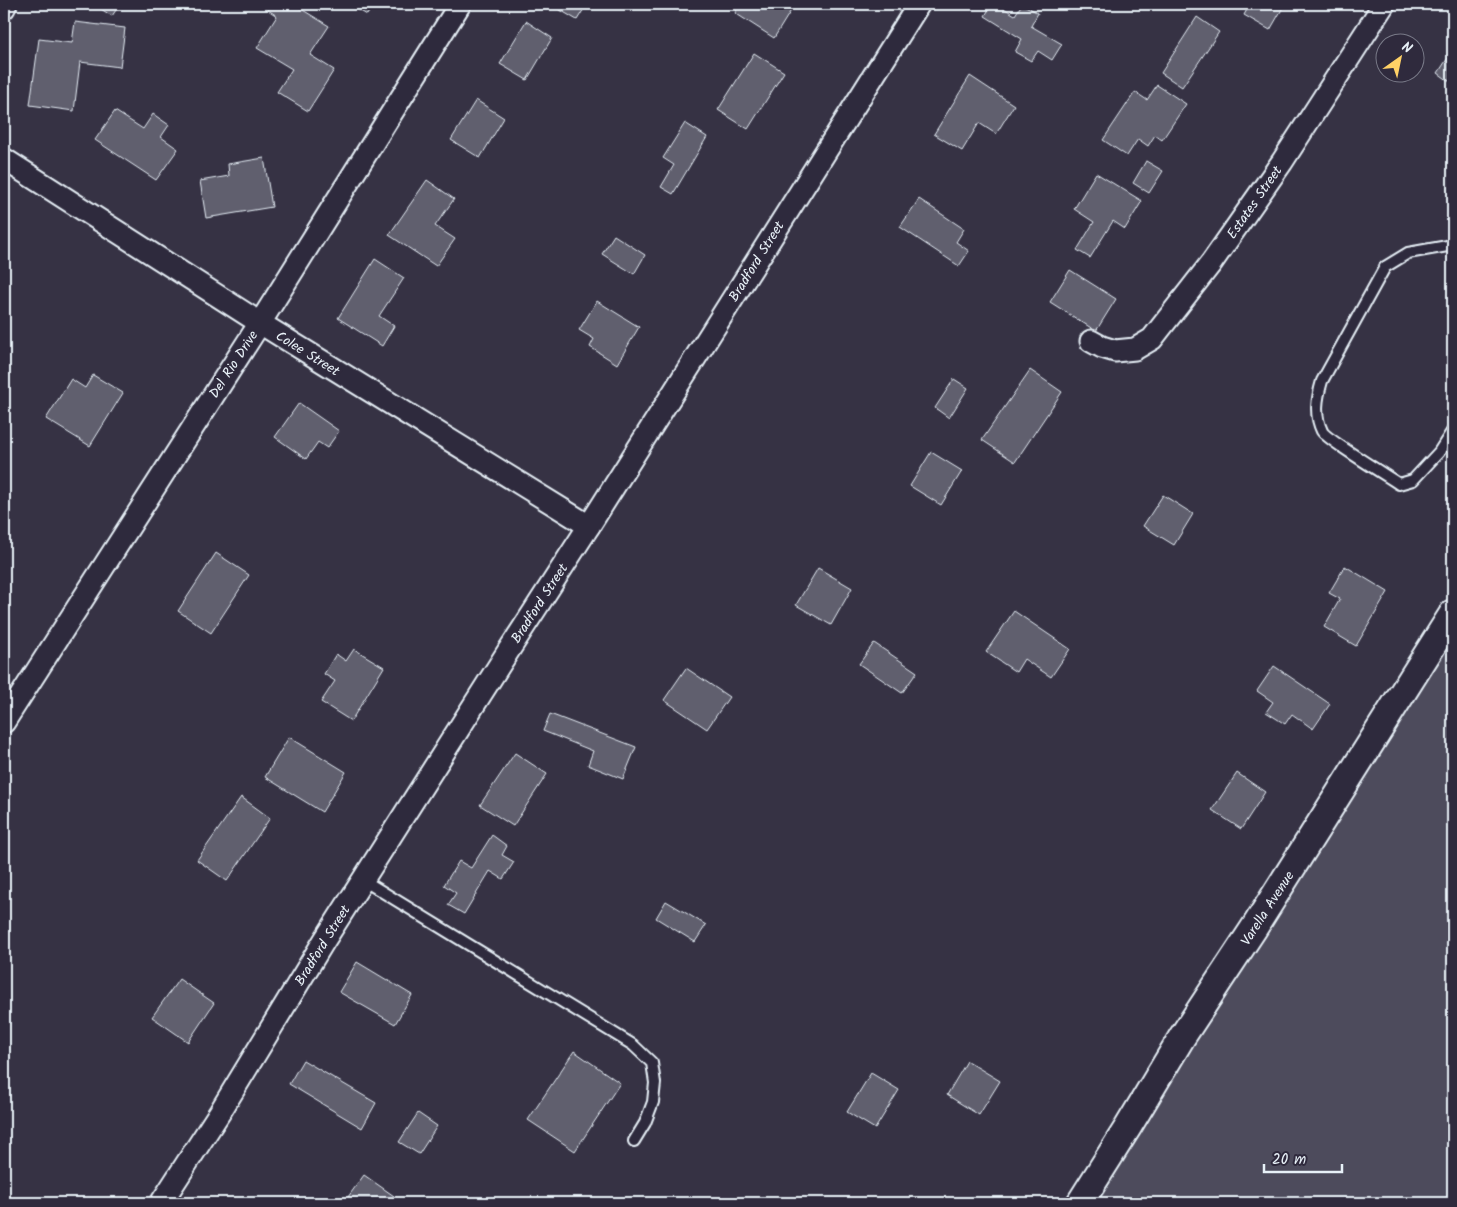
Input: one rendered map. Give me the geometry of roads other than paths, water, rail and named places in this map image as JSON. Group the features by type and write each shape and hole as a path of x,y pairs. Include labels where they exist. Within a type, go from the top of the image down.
{"street":[{"path":"4,8 6,4"},
{"name":"Del Rio Drive","path":"4,722 260,323 460,4"},
{"name":"Bradford Street","path":"161,1203 220,1112 363,880 919,4"},
{"name":"Estates Street","path":"1090,341 1102,348 1115,351 1134,349 1152,339 1212,262 1282,162 1384,4"},
{"name":"Colee Street","path":"4,159 260,323 589,526"},
{"name":"Varella Avenue","path":"1080,1203 1182,1037 1254,928 1453,613"}],"lane":[{"path":"1453,245 1408,253 1385,267 1322,381 1317,396 1317,416 1322,433 1399,484 1413,480 1438,452 1453,430"},
{"path":"363,880 633,1045 652,1063 655,1083 653,1102 645,1123 634,1141"}]}
